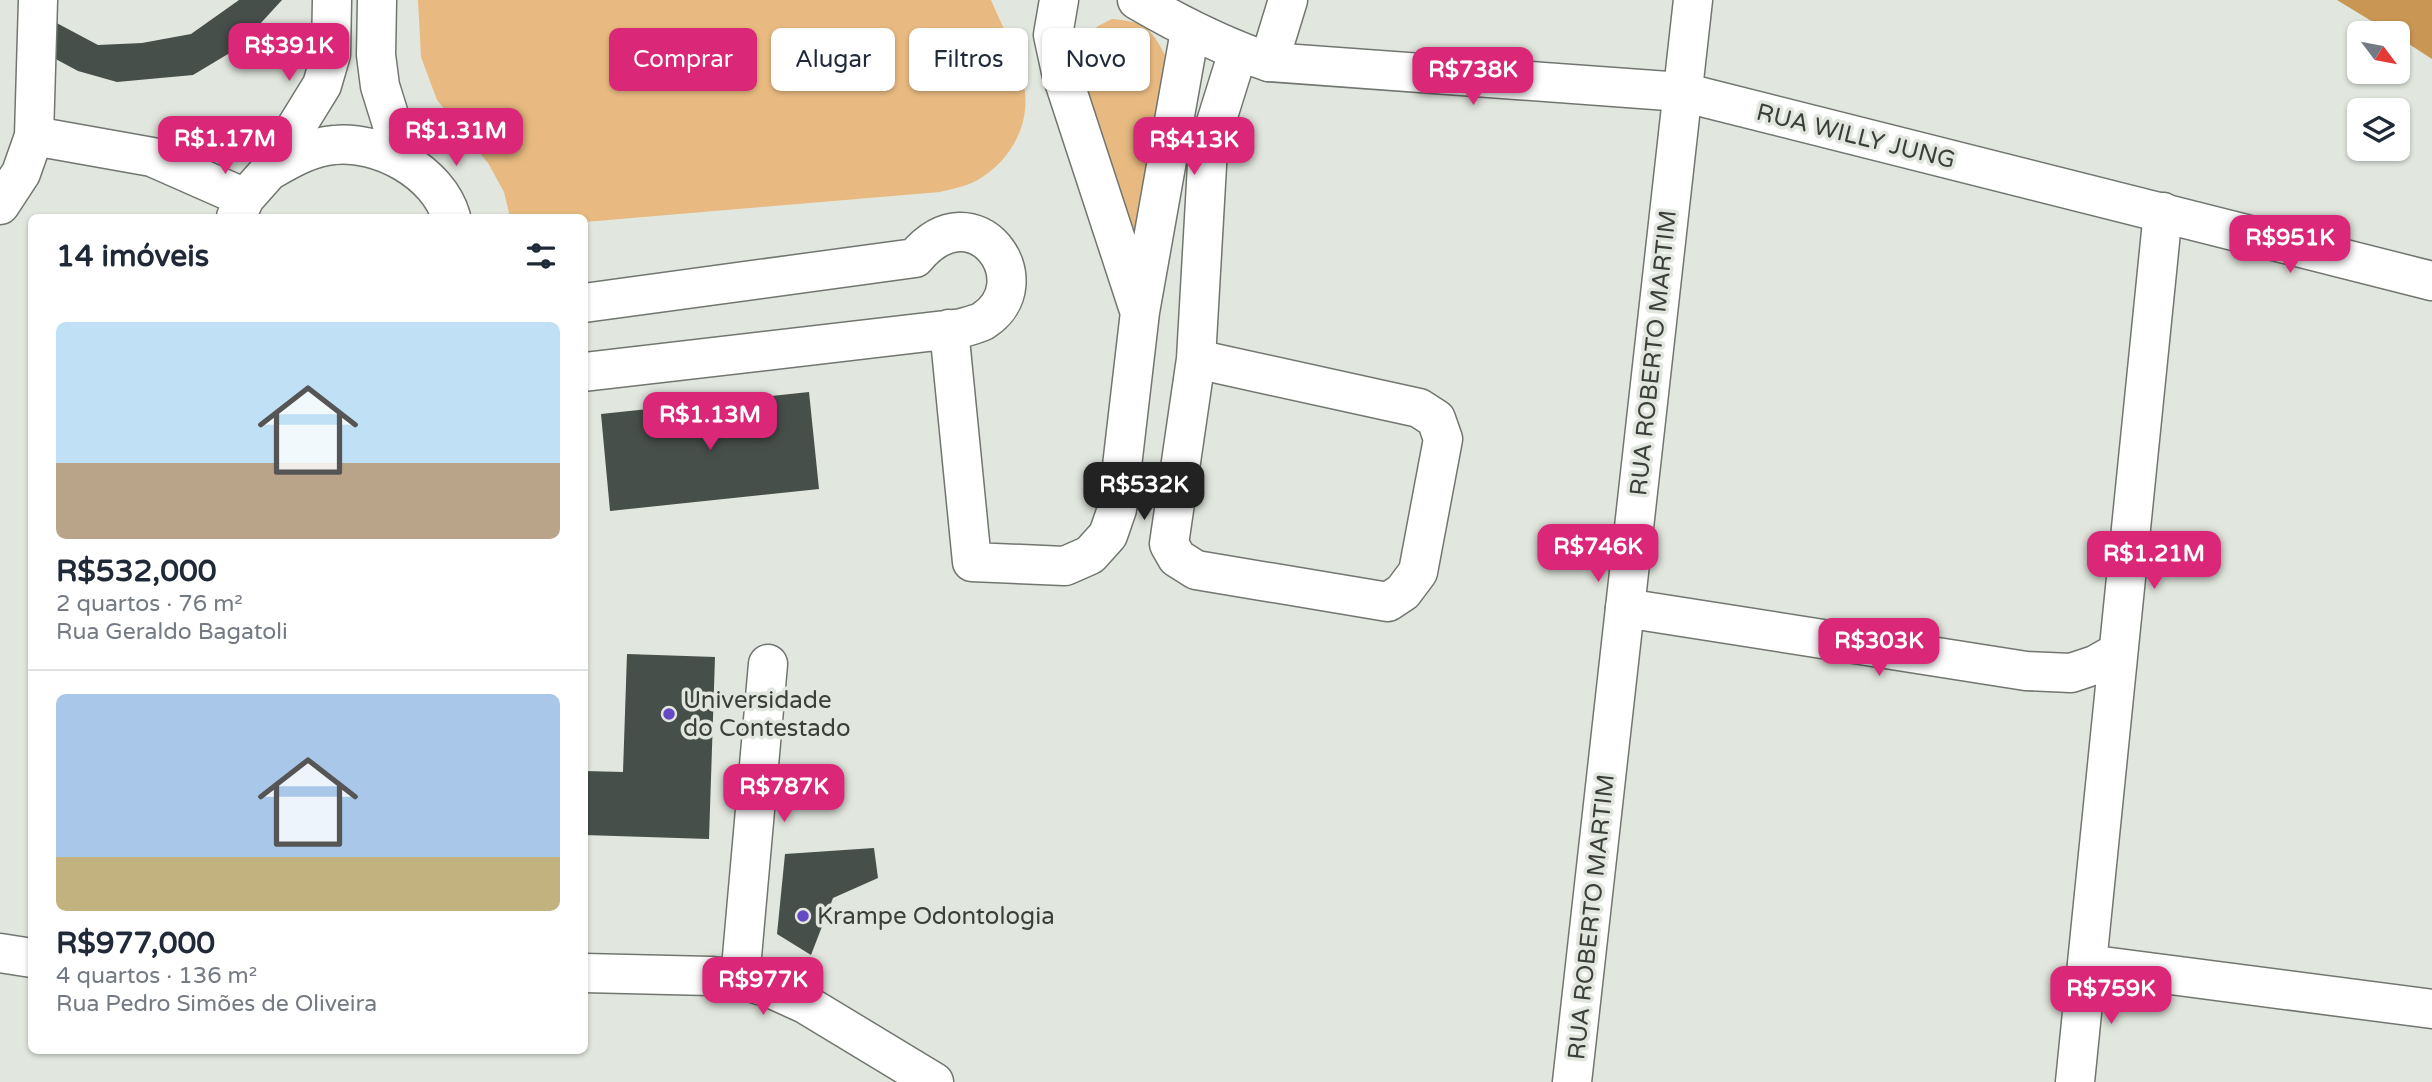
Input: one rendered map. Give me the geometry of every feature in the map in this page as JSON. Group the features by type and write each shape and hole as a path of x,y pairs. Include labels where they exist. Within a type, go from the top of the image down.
{"street":[{"path":"0,205 21,173 34,136 38,0"},
{"path":"250,195 322,85 331,54 332,0"},
{"path":"377,0 376,55 380,86 403,160"},
{"path":"1059,0 1053,35 1061,72 1140,312"},
{"name":"RUA WILLY JUNG","path":"1136,0 1190,31 1253,57 1682,92 2432,281"},
{"path":"1196,359 1419,408 1436,419 1443,439 1418,572 1403,592 1388,602 1196,570 1177,558 1169,544 1196,359 1208,148 1253,57 1288,0"},
{"name":"RUA ROBERTO MARTIM","path":"1572,1082 1693,0"},
{"path":"949,329 972,562 1065,566 1090,555 1108,535 1117,509 1140,312 1190,31"},
{"path":"34,136 152,157 250,195"},
{"path":"250,195 300,153 334,145 369,147 403,160 430,182 449,214"},
{"path":"2075,1082 2163,212"},
{"path":"588,302 915,258 928,243 945,233 966,232 984,239 998,252 1006,271 1006,291 997,309 981,322 949,329 588,372"},
{"path":"1625,608 2026,671 2071,673 2095,665 2118,652"},
{"path":"740,979 768,664"},
{"path":"0,953 28,957"},
{"path":"2087,964 2432,1009"},
{"path":"588,973 711,976 740,979 772,989 805,1004 934,1082"}],"shaded area":[{"path":"418,0 991,0 1003,28 909,28 909,91 1024,91 1025,111 1017,138 1000,163 976,181 940,192 588,222 588,214 509,214 504,192 488,163 437,100 421,57"},
{"path":"2337,0 2432,0 2432,59 2410,45 2410,21 2371,21"},
{"path":"1112,19 1132,22 1146,28 1096,28"},
{"path":"1150,32 1165,55 1141,256 1081,91 1150,91"}],"building":[{"path":"239,0 282,0 238,48 193,75 117,82 78,71 50,56 51,20 98,45 142,43 191,34"},
{"path":"809,392 819,489 610,511 601,414"},
{"name":"Universidade do Contestado","path":"627,654 715,657 709,839 588,835 588,771 623,772"},
{"name":"Krampe Odontologia","path":"874,848 878,878 833,898 811,955 777,934 785,854"}],"place":[{"name":"Universidade do Contestado","path":"669,714"},
{"name":"Krampe Odontologia","path":"803,916"}]}
